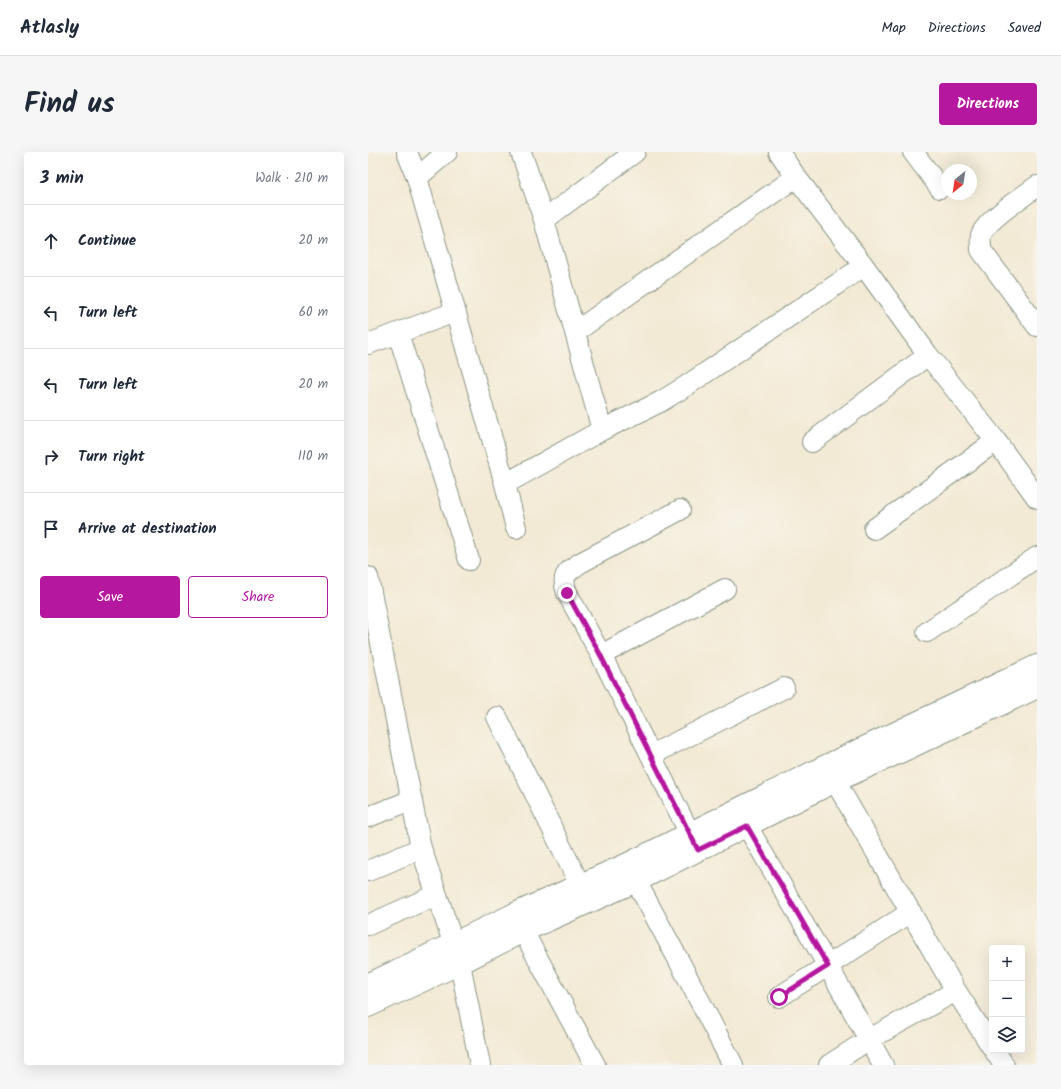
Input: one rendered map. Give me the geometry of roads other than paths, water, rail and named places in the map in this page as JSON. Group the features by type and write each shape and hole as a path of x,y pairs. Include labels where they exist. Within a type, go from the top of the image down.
{"main road":[{"path":"368,985 523,931 636,881 694,842 828,765 1037,666"},
{"path":"368,1006 457,954 515,914 628,864 747,826 836,781 1037,687"}],"street":[{"path":"407,152 417,178 506,484 516,528"},
{"path":"417,178 447,152"},
{"path":"521,152 544,220 602,430"},
{"path":"544,220 634,152"},
{"path":"913,152 940,188"},
{"path":"782,153 796,177 864,266 928,355 996,441 1037,498"},
{"path":"575,332 796,177"},
{"path":"1037,186 991,221 982,234 981,250 1037,326"},
{"path":"506,484 602,430 660,402 864,266"},
{"path":"368,344 455,312"},
{"path":"398,333 468,560"},
{"path":"812,442 928,355"},
{"path":"874,529 996,441"},
{"path":"680,510 580,563 567,572 564,577 564,583 567,593 601,656 694,842"},
{"path":"928,632 1037,556"},
{"path":"368,577 421,848 457,954 480,1065"},
{"path":"601,656 725,589"},
{"path":"651,755 784,688"},
{"path":"497,717 580,885"},
{"path":"836,781 956,991 989,1042"},
{"path":"368,817 412,800"},
{"path":"747,826 883,1065"},
{"path":"368,871 421,848"},
{"path":"636,881 733,1065"},
{"path":"368,925 436,895"},
{"path":"779,997 911,912"},
{"path":"523,931 595,1065"},
{"path":"829,1065 868,1040 956,991"}]}
